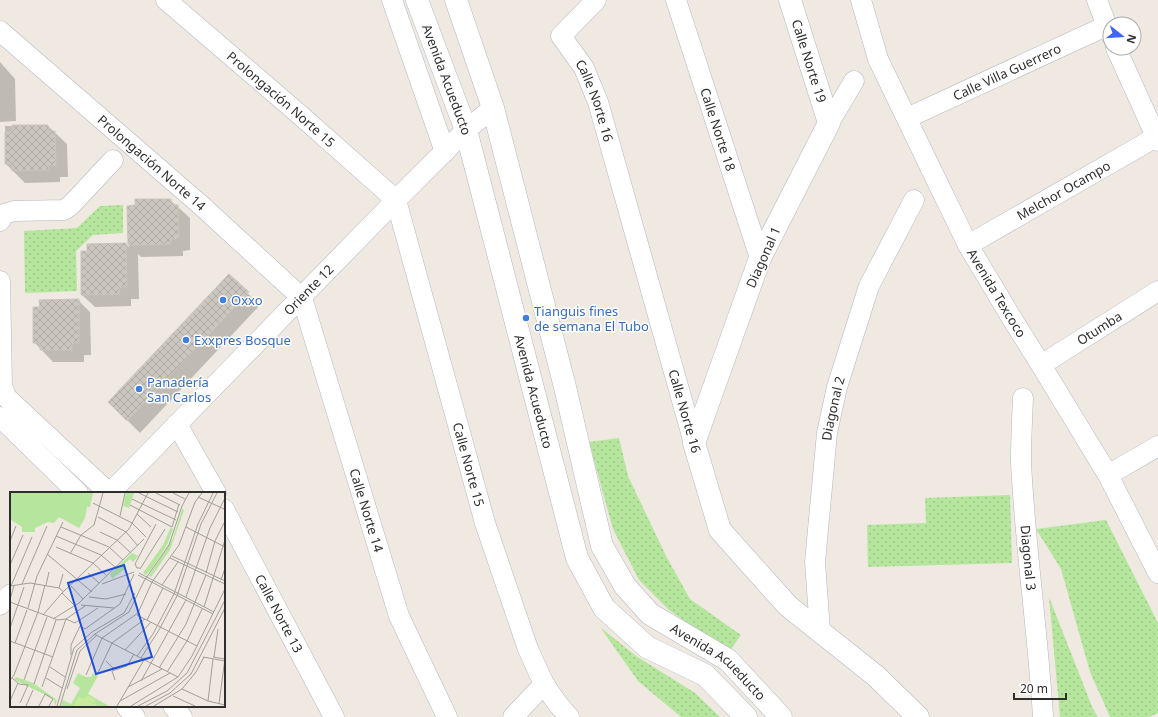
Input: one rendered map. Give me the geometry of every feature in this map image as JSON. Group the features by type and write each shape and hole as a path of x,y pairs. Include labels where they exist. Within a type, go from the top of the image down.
{"street":[{"name":"Prolongación Norte 15","path":"166,0 299,114 396,200"},
{"name":"Avenida Acueducto","path":"392,0 444,152"},
{"name":"Avenida Acueducto","path":"417,0 466,130 578,558 604,608 647,646 705,675 746,717"},
{"name":"Avenida Acueducto","path":"456,0 493,108 565,386 602,546 625,586 650,614 728,660 781,717"},
{"name":"Calle Norte 16","path":"596,0 561,36 584,68 598,102 720,530 788,606 876,676 918,717"},
{"name":"Calle Norte 18","path":"676,0 760,258"},
{"name":"Calle Norte 19","path":"790,0 829,123"},
{"name":"Avenida Texcoco","path":"861,0 878,59 968,245 1010,317 1108,475 1158,573"},
{"path":"1097,0 1103,16"},
{"name":"Prolongación Norte 14","path":"0,31 203,207 302,298"},
{"name":"Calle Villa Guerrero","path":"907,118 1102,33"},
{"path":"1120,56 1157,138"},
{"name":"Diagonal 1","path":"694,443 760,258 829,123 854,81"},
{"name":"Oriente 12","path":"110,492 302,298 396,200 466,130 493,108"},
{"name":"Melchor Ocampo","path":"968,245 1157,138"},
{"path":"0,221 4,214 14,211 64,210 70,206 113,160"},
{"name":"Calle Norte 15","path":"396,200 485,524 528,649 544,684 569,717"},
{"name":"Diagonal 2","path":"820,631 815,562 827,433 837,387 869,286 914,200"},
{"path":"0,281 3,392 6,397 108,492"},
{"name":"Otumba","path":"1041,365 1158,291"},
{"name":"Calle Norte 14","path":"302,298 399,616 447,717"},
{"name":"Diagonal 3","path":"1023,398 1021,461 1043,717"},
{"path":"0,417 77,492"},
{"path":"177,424 215,492"},
{"path":"1108,475 1158,446"},
{"name":"Calle Norte 13","path":"225,511 334,717"},
{"path":"0,605 10,595"},
{"path":"513,717 544,684"},
{"path":"127,707 136,717"},
{"path":"175,707 182,717"}],"green space":[{"path":"123,205 123,233 93,235 76,251 77,291 25,293 24,231 77,228 100,206"},
{"path":"619,438 628,476 666,556 690,599 741,635 729,652 669,610 639,580 613,529 589,442"},
{"path":"1010,495 1012,563 868,567 867,525 926,523 925,498"},
{"path":"1106,520 1158,623 1158,713 1149,717 1110,717 1090,672 1061,569 1036,529"},
{"path":"1049,597 1093,709 1098,717 1060,717"},
{"path":"600,627 636,656 695,693 720,717 681,717 638,681"}],"building":[{"path":"12,125 48,125 48,131 55,131 56,165 48,165 49,170 12,171 12,164 5,164 5,132 12,132"},
{"path":"135,199 171,199 171,205 178,205 179,238 171,239 171,244 128,245 127,206 135,205"},
{"path":"126,243 127,287 120,287 119,294 81,295 81,251 87,251 87,244"},
{"path":"229,274 249,292 127,421 108,402"},
{"path":"79,299 79,343 72,343 72,350 40,350 40,343 33,343 33,307 40,307 39,300"}],"place":[{"name":"Oxxo","path":"223,300"},
{"name":"Tianguis fines de semana El Tubo","path":"526,318"},
{"name":"Exxpres Bosque","path":"186,340"},
{"name":"Panadería San Carlos","path":"139,389"}]}
